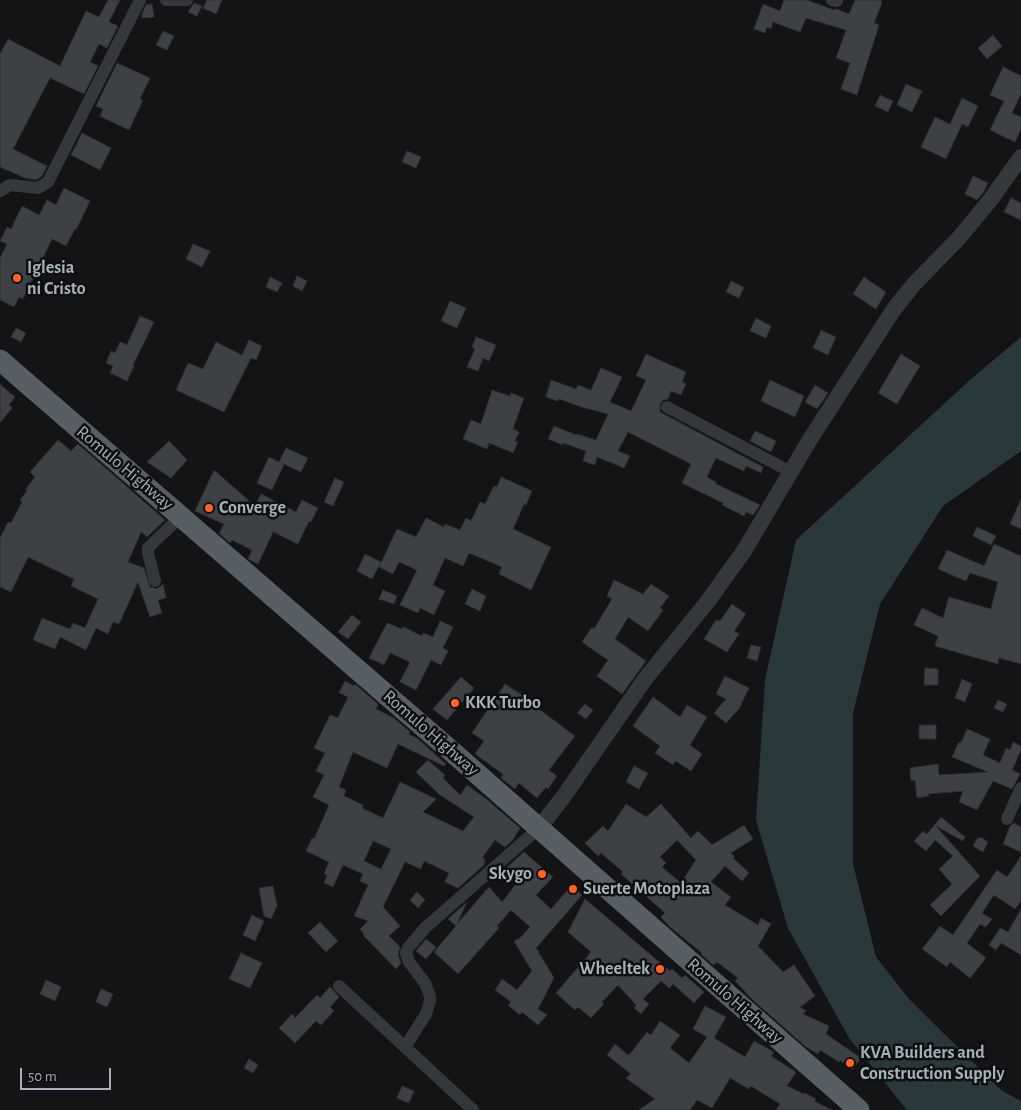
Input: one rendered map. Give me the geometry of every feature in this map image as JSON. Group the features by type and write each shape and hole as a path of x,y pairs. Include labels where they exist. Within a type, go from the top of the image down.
{"highway":[{"name":"Romulo Highway","path":"0,360 539,828 859,1110"}],"street":[{"path":"0,191 10,185 38,188 48,182 140,0"},
{"path":"166,0 187,0"},
{"path":"405,1047 426,1014 430,1002 430,996 425,983 406,953 408,948 425,928 539,828 564,796 645,679 726,578 749,544 844,385 894,309 964,232 991,199 1021,157"},
{"path":"668,406 791,472"},
{"path":"155,581 148,548 181,516"},
{"path":"1007,819 1021,788"},
{"path":"339,986 473,1110"}],"shaded area":[{"path":"1021,337 1021,451 943,506 880,604 853,713 853,864 876,957 909,999 1001,1090 1021,1101 1021,1110 907,1110 849,1038 788,928 756,820 765,680 796,540 971,379"}],"building":[{"path":"108,0 120,0 109,22 118,26 107,48 99,44 90,62 98,66 84,94 50,78 13,149 47,166 42,176 36,180 25,178 0,167 0,54 8,39 60,66 86,11 99,17"},
{"path":"207,0 222,0 216,14 203,8"},
{"path":"784,0 807,0 849,14 855,0 882,0 874,23 879,25 857,95 841,89 850,63 836,58 846,30 806,18 800,32 773,22 771,29 767,27 765,33 754,29 763,4 780,11"},
{"path":"194,3 202,6 197,16 188,12"},
{"path":"152,4 154,17 142,18 146,5"},
{"path":"163,31 174,36 167,50 156,45"},
{"path":"993,35 1002,46 987,59 978,48"},
{"path":"117,63 150,78 140,99 143,100 129,130 100,116 103,109 96,106"},
{"path":"1003,67 1021,76 1021,94 1012,113 1021,117 1021,129 1015,142 990,130 1004,101 990,95"},
{"path":"906,84 922,91 912,112 897,105"},
{"path":"880,95 893,101 888,112 875,106"},
{"path":"962,98 978,106 968,127 962,124 946,159 921,147 935,117 950,124"},
{"path":"82,133 111,148 100,170 71,155"},
{"path":"407,151 421,157 416,168 402,162"},
{"path":"973,176 988,183 977,200 965,194"},
{"path":"64,188 90,201 66,246 52,239 23,299 19,297 14,307 0,300 0,258 7,244 0,241 7,227 11,229 22,206 39,215 47,200 56,205"},
{"path":"1011,198 1021,203 1021,220 1004,212"},
{"path":"193,244 210,251 202,267 186,259"},
{"path":"297,276 307,281 302,291 293,286"},
{"path":"270,277 282,283 277,292 266,287"},
{"path":"864,277 886,292 876,309 853,294"},
{"path":"731,281 744,287 739,298 726,292"},
{"path":"450,301 466,308 457,328 441,321"},
{"path":"140,316 154,322 127,381 110,373 113,366 106,363 111,351 115,353 120,342 127,345"},
{"path":"756,318 771,326 766,338 750,331"},
{"path":"16,328 26,333 21,342 11,337"},
{"path":"821,330 836,337 828,355 813,348"},
{"path":"476,337 496,345 489,361 483,358 478,371 467,367 475,349 472,347"},
{"path":"249,340 262,346 256,360 251,358 224,412 176,390 188,363 203,369 216,342 242,355"},
{"path":"646,354 686,372 682,382 686,384 681,395 671,391 668,399 663,400 660,404 660,412 763,467 761,473 746,466 744,471 716,458 707,477 716,482 716,484 760,505 753,515 746,512 744,516 722,505 723,503 682,483 691,464 628,432 618,451 630,456 624,468 597,457 595,465 583,461 586,451 548,439 554,426 576,435 596,440 608,414 559,399 558,401 546,397 551,380 576,389 578,385 591,390 601,368 622,377 610,402 631,411 646,380 636,376"},
{"path":"901,354 920,366 897,404 878,393"},
{"path":"770,380 804,396 795,417 761,401"},
{"path":"0,384 15,397 9,405 12,408 0,423"},
{"path":"815,385 828,393 817,409 805,402"},
{"path":"492,390 510,396 511,393 524,398 513,429 519,432 515,441 518,442 513,453 489,443 487,449 463,439 471,420 481,424"},
{"path":"755,431 776,441 771,452 750,441"},
{"path":"58,440 71,451 78,444 165,520 147,537 141,532 128,562 144,568 150,587 157,589 163,584 166,598 158,600 162,613 150,617 138,582 119,624 113,622 108,634 96,628 86,650 60,637 55,649 33,640 42,618 70,629 73,623 85,628 98,599 71,586 74,579 28,557 11,592 0,587 0,538 8,522 11,523 22,502 20,500 27,491 25,490 35,477 30,472"},
{"path":"169,441 187,460 171,478 147,462"},
{"path":"286,448 308,458 301,472 284,464 272,490 257,483 269,457 279,462"},
{"path":"214,470 255,506 261,494 296,512 302,500 318,508 311,522 309,521 298,544 273,532 258,564 248,559 252,550 232,540 230,543 219,533 224,524 195,511"},
{"path":"501,477 532,491 513,529 551,547 531,590 499,574 502,567 469,553 463,566 445,558 433,585 445,591 434,615 420,608 418,613 400,605 417,570 399,562 393,574 379,567 397,529 416,537 426,518 444,527 445,524 460,530 466,518 471,521 480,502 485,504 494,486 497,487"},
{"path":"335,478 344,482 333,506 324,502"},
{"path":"1021,499 1021,529 1010,524"},
{"path":"977,527 996,536 991,545 973,536"},
{"path":"994,544 1021,556 1021,664 999,658 998,664 935,646 938,636 914,625 922,608 943,618 949,597 991,609 998,582 970,573 966,581 938,569 947,550 984,566"},
{"path":"365,554 381,562 372,579 357,571"},
{"path":"614,580 643,594 651,584 669,596 660,608 663,610 648,631 628,617 615,639 646,661 622,694 597,676 608,660 582,642 592,627 594,629 612,599 607,596"},
{"path":"472,589 486,596 480,611 465,604"},
{"path":"383,590 397,596 394,604 379,599"},
{"path":"732,604 746,614 734,631 739,634 727,652 704,639 716,620 720,621"},
{"path":"352,615 361,622 348,639 338,632"},
{"path":"440,621 453,627 443,648 448,651 441,665 431,660 416,690 400,682 410,662 390,653 384,665 369,658 387,623 402,629 403,627 422,636 423,633 433,637"},
{"path":"751,645 761,647 757,661 747,658"},
{"path":"925,668 938,669 938,685 924,685"},
{"path":"725,676 749,688 739,709 726,723 714,713 726,699 716,694"},
{"path":"461,677 474,688 447,720 433,709"},
{"path":"962,679 972,684 965,702 955,698"},
{"path":"345,681 354,686 355,684 378,704 376,709 394,718 410,732 409,734 418,739 446,764 444,766 398,744 387,768 353,752 339,787 346,790 344,796 363,805 362,808 383,818 400,782 436,799 423,812 463,831 474,817 440,795 416,772 428,760 445,775 443,778 460,795 467,785 520,828 512,841 505,847 495,840 482,858 485,859 484,865 458,888 445,882 449,873 424,861 421,869 405,862 383,907 400,926 389,936 400,947 398,955 401,963 396,969 363,935 360,929 368,921 354,916 368,885 360,881 363,874 343,865 333,887 324,883 327,875 324,874 329,862 306,851 312,838 314,839 329,805 313,797 324,775 316,771 325,753 314,748 330,715 338,718 348,697 339,693","holes":["373,841 391,849 381,869 364,861"]},
{"path":"505,684 533,702 532,704 575,736 549,770 557,776 548,789 546,787 537,798 519,783 515,789 501,778 503,774 475,754 484,741 472,733"},
{"path":"653,697 680,717 687,705 707,717 690,745 702,754 691,771 676,761 673,765 655,753 660,746 633,726"},
{"path":"998,700 1007,704 1003,712 994,708"},
{"path":"585,704 593,710 586,719 577,713"},
{"path":"919,725 936,725 936,739 919,739"},
{"path":"967,729 990,739 983,755 1000,763 1006,748 1010,750 1013,742 1021,746 1012,770 1020,774 1012,789 993,781 977,810 959,802 963,791 928,794 929,796 917,798 915,780 911,781 910,768 938,764 939,775 988,772 952,757"},
{"path":"634,766 648,773 639,789 626,782"},
{"path":"626,804 646,817 661,804 691,838 698,831 712,845 744,825 753,839 731,853 735,857 733,858 749,873 742,881 725,866 711,882 731,897 725,905 758,925 761,918 771,924 758,946 783,972 794,965 815,996 800,1007 806,1011 803,1014 829,1026 826,1034 861,1058 852,1070 840,1060 839,1062 820,1050 818,1054 806,1047 754,1001 735,981 738,978 717,962 713,965 702,953 669,926 661,917 665,913 621,874 623,872 601,853 598,856 585,843 603,826 608,831","holes":["677,840 696,860 681,883 662,867 666,863 660,857"]},
{"path":"941,817 965,837 963,841 936,826 980,876 941,916 930,905 952,884 939,869 953,856 935,840 926,851 914,841 923,831 927,834"},
{"path":"1014,823 1021,827 1021,852 1003,844 1010,826"},
{"path":"978,838 988,842 983,852 973,846"},
{"path":"524,852 553,877 536,895 551,909 572,885 582,895 536,948 554,978 538,1009 547,1015 538,1025 522,1012 520,1015 508,1005 511,1002 495,990 502,979 517,990 532,971 514,941 520,938 530,927 511,910 497,926 499,928 458,974 434,952 456,926 448,919 467,902 457,924 489,887 502,902 517,883 503,871"},
{"path":"1021,856 1021,901 1015,909 994,895 982,913 992,919 986,927 980,924 967,943 986,958 970,978 950,962 947,967 922,949 940,926 953,935 997,870 1007,877"},
{"path":"273,886 277,906 271,919 264,916 259,888"},
{"path":"417,892 425,900 418,908 410,900"},
{"path":"585,899 670,971 672,969 682,978 685,975 704,992 694,1003 673,984 669,988 661,981 643,999 649,1004 641,1014 634,1008 636,1005 618,985 602,1002 604,1004 591,1018 578,1007 575,1010 556,993 591,952 568,932"},
{"path":"1021,909 1021,955 1001,943 996,950 989,945 1000,928 1008,932"},
{"path":"252,915 264,921 255,941 243,935"},
{"path":"320,922 338,941 326,952 308,933"},
{"path":"426,939 436,947 426,959 416,951"},
{"path":"241,953 262,963 250,988 229,979"},
{"path":"46,980 61,987 55,1001 40,994"},
{"path":"330,987 339,997 330,1007 334,1011 321,1025 316,1021 295,1043 279,1028 292,1014 295,1018 317,995 320,998"},
{"path":"101,989 113,994 107,1007 96,1002"},
{"path":"705,1006 726,1017 714,1038 745,1057 754,1041 774,1052 771,1056 796,1072 787,1086 805,1093 816,1099 814,1101 832,1110 776,1110 780,1104 751,1086 749,1089 730,1078 712,1108 697,1100 690,1110 639,1110 655,1099 626,1078 631,1074 607,1055 615,1044 628,1055 630,1054 647,1032 651,1035 660,1021 680,1035 670,1048 689,1063 707,1037 693,1029"},
{"path":"249,1059 258,1065 253,1073 244,1068"},
{"path":"402,1086 414,1091 409,1103 397,1098"}],"place":[{"name":"Iglesia ni Cristo","path":"17,278"},
{"name":"Converge","path":"209,508"},
{"name":"KKK Turbo","path":"455,703"},
{"name":"Skygo","path":"542,874"},
{"name":"Suerte Motoplaza","path":"573,889"},
{"name":"Wheeltek","path":"660,969"},
{"name":"KVA Builders and Construction Supply","path":"850,1063"}]}
